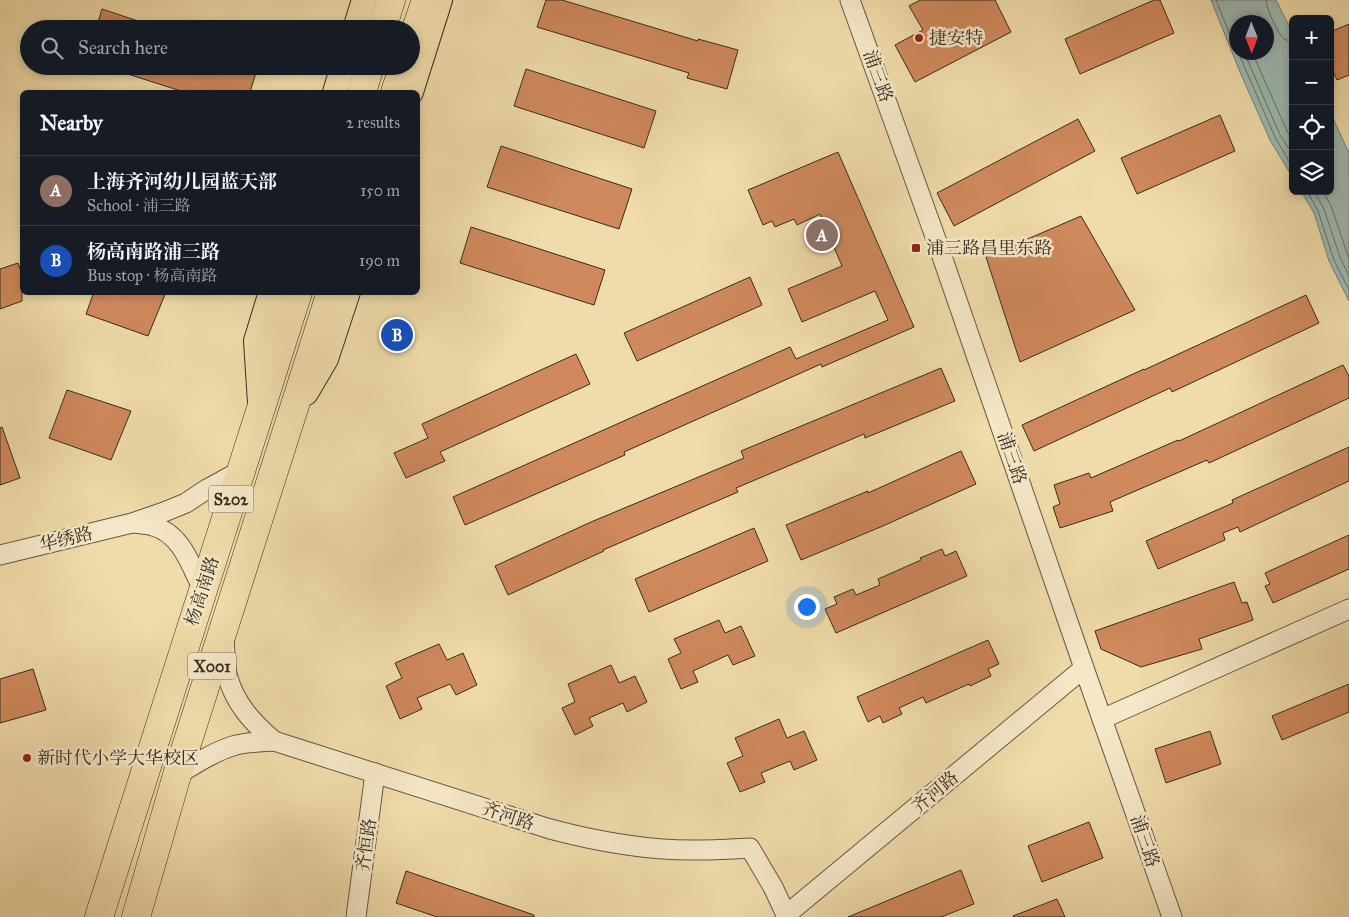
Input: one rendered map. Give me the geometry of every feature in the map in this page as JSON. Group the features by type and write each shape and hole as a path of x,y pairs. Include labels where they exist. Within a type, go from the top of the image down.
{"highway":[{"path":"385,20 391,0"},
{"path":"419,20 426,0"},
{"path":"396,90 401,75"},
{"name":"杨高南路","path":"99,917 297,295"},
{"name":"杨高南路","path":"136,917 177,775 330,295"}],"main road":[{"path":"358,20 364,0"},
{"path":"420,63 440,0"},
{"path":"336,90 340,75"},
{"path":"412,90 416,75"},
{"name":"杨高南路","path":"260,408 256,341 270,295"},
{"name":"杨高南路","path":"292,416 326,359 347,295"}],"street":[{"name":"浦三路","path":"850,0 941,251 1084,668 1172,917"},
{"name":"华绣路","path":"0,555 132,522 186,503 240,471"},
{"name":"华绣路","path":"132,522 154,526 170,534 184,549 202,590"},
{"path":"1102,719 1349,609"},
{"name":"齐河路","path":"223,630 228,675 235,695 243,709 258,727 274,741"},
{"name":"齐河路","path":"177,775 216,753 234,746 252,742 274,741 550,830 581,838 654,849 750,848 774,888 786,916 1084,668"},
{"name":"齐恒路","path":"356,917 375,774"}],"water":[{"path":"1211,0 1276,0 1289,26 1289,171 1270,140 1235,60 1274,60 1274,15 1229,15 1229,45"},
{"path":"1334,121 1349,153 1349,301 1329,261 1314,213 1303,195 1334,195"}],"building":[{"path":"546,0 562,0 698,41 698,39 738,50 727,89 687,78 689,73 537,27"},
{"path":"920,0 995,0 1011,32 915,82 895,45 923,30 909,6"},
{"path":"1154,0 1160,0 1174,33 1080,74 1065,39"},
{"path":"102,9 135,20 99,20"},
{"path":"1349,24 1349,75 1337,80 1334,74 1334,30"},
{"path":"526,69 656,111 644,148 514,106"},
{"path":"131,75 255,75 251,90 178,90"},
{"path":"1220,115 1235,151 1137,194 1121,158"},
{"path":"1078,119 1095,151 954,226 937,193"},
{"path":"501,146 632,189 619,229 487,187"},
{"path":"838,152 914,327 822,367 821,364 624,452 625,455 465,525 453,497 790,347 796,359 888,320 875,291 802,322 788,289 842,266 820,214 797,225 794,219 775,227 772,221 763,225 748,190"},
{"path":"1081,216 1135,310 1020,362 986,257"},
{"path":"471,227 605,270 594,305 460,263"},
{"path":"18,263 22,301 0,309 0,269"},
{"path":"750,277 762,305 637,361 624,333"},
{"path":"93,295 165,295 148,336 86,314"},
{"path":"1306,295 1319,323 1172,392 1170,388 1034,451 1022,425"},
{"path":"576,354 590,384 440,452 445,461 406,478 394,453 428,438 422,424"},
{"path":"1343,365 1349,376 1349,398 1209,463 1207,460 1110,502 1113,511 1060,528 1053,507 1060,504 1054,485 1089,473 1091,478 1179,441"},
{"path":"941,368 955,401 865,438 864,434 736,488 738,492 603,550 508,595 495,566 591,522 744,458 741,451"},
{"path":"67,390 131,411 111,460 49,438"},
{"path":"2,427 20,478 0,485 0,428"},
{"path":"1349,447 1349,481 1240,532 1238,527 1223,533 1225,540 1158,569 1146,541 1233,503 1232,500"},
{"path":"961,451 976,484 801,560 786,525 868,491 868,493"},
{"path":"754,528 768,561 649,612 635,579"},
{"path":"1349,535 1349,569 1273,603 1265,586 1270,584 1265,573"},
{"path":"942,549 945,556 956,551 967,576 836,633 825,609 837,604 834,597 853,589 856,595 880,585 878,579"},
{"path":"1234,582 1242,603 1247,602 1253,620 1199,639 1202,649 1141,667 1101,649 1095,631"},
{"path":"719,620 725,633 741,626 755,656 733,665 728,655 693,671 698,682 681,689 668,659 681,653 674,639"},
{"path":"988,640 999,664 988,669 991,676 926,703 923,697 899,708 902,714 883,723 880,716 868,722 857,697"},
{"path":"439,644 447,660 463,653 477,685 456,695 450,684 417,698 422,709 400,719 386,686 402,678 395,663"},
{"path":"611,665 619,683 635,676 647,702 627,712 623,703 589,718 593,726 575,735 562,708 575,702 568,684"},
{"path":"33,669 46,710 0,723 0,679"},
{"path":"1349,684 1349,712 1282,740 1272,716"},
{"path":"779,719 787,738 804,731 817,760 794,770 790,761 761,773 765,782 740,792 727,763 743,756 735,738"},
{"path":"1210,731 1221,764 1166,783 1155,749"},
{"path":"1089,822 1103,858 1042,882 1028,846"},
{"path":"961,870 974,904 941,917 848,917"},
{"path":"406,871 534,915 534,917 437,917 396,903"},
{"path":"1057,899 1065,917 1013,917 1013,916"}],"place":[{"name":"捷安特","path":"919,38"},
{"name":"上海齐河幼儿园蓝天部","path":"822,235"},
{"name":"浦三路昌里东路","path":"916,248"},
{"name":"杨高南路浦三路","path":"397,335"},
{"name":"新时代小学大华校区","path":"27,758"}]}
